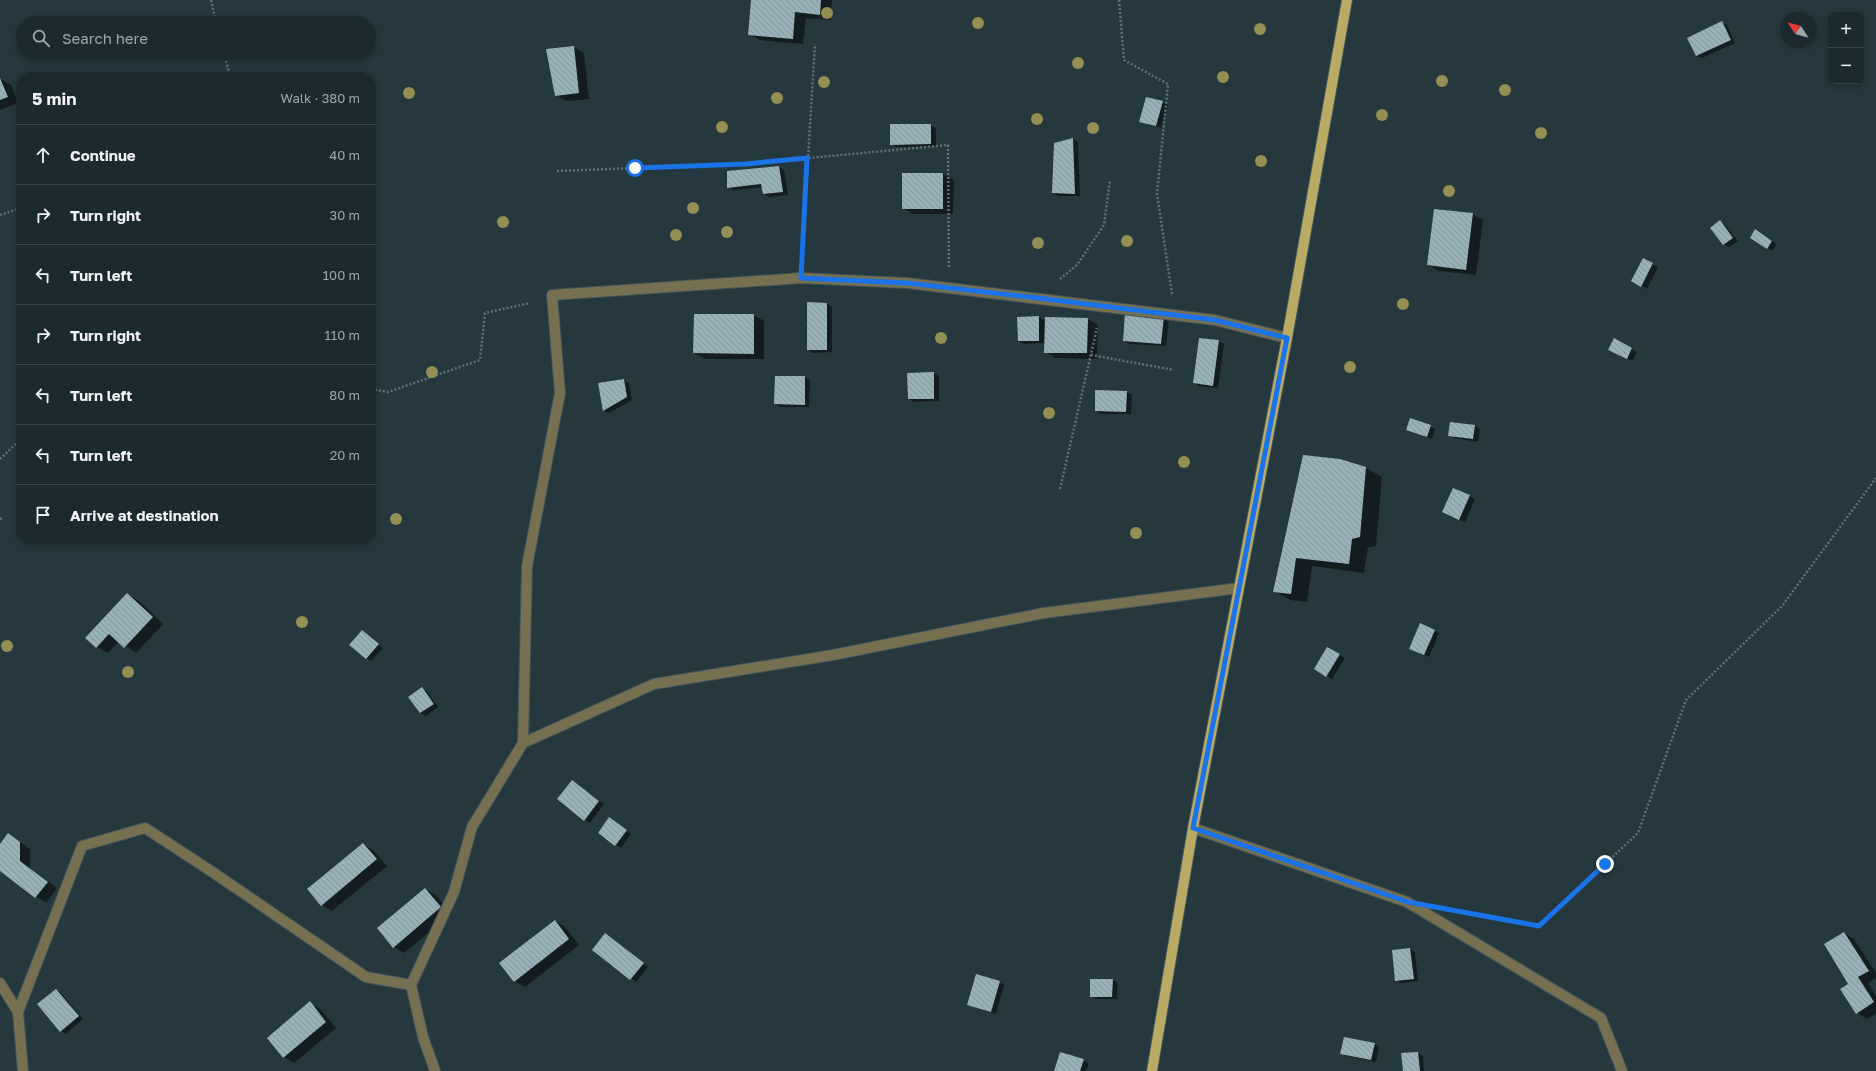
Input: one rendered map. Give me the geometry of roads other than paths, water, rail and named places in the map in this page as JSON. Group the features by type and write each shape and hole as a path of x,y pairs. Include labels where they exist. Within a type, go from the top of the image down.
{"main road":[{"path":"1152,1071 1193,828 1287,338 1347,0"}],"street":[{"path":"435,1071 423,1037 411,985 454,892 472,827 523,743 527,566 560,393 552,296 801,278 907,283 1215,320 1287,338"},
{"path":"523,743 654,684 833,655 1044,613 1239,588"},
{"path":"23,1071 18,1012 82,846 145,828 211,871 366,978 411,985"},
{"path":"1193,828 1408,902 1601,1018 1622,1071"},
{"path":"0,983 18,1012"}]}
